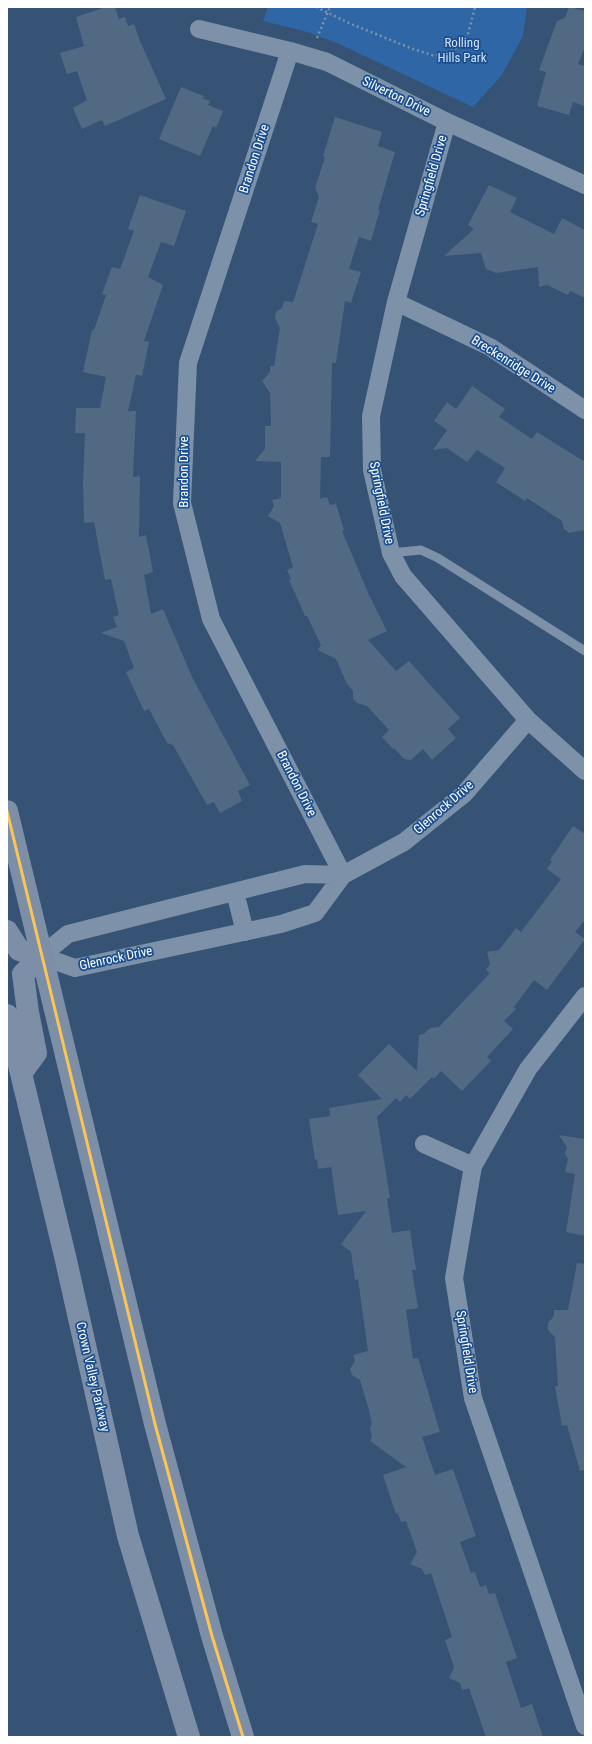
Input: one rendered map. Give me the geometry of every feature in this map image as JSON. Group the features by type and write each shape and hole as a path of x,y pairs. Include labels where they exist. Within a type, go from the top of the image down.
{"main road":[{"path":"7,811 155,1424 210,1629 242,1737"},
{"path":"7,931 19,950 41,956"},
{"path":"22,1072 36,1053 28,1012 24,974 41,956"},
{"name":"Crown Valley Parkway","path":"7,1015 22,1072 128,1536 189,1737"}],"street":[{"name":"Silverton Drive","path":"199,29 290,51 327,62 447,122 585,185"},
{"name":"Brandon Drive","path":"290,51 188,363 182,503 211,619 343,875"},
{"name":"Springfield Drive","path":"447,122 396,302 371,416 372,470 392,553 404,576 528,720 585,771"},
{"name":"Breckenridge Drive","path":"396,302 490,347 585,410"},
{"name":"Glenrock Drive","path":"41,956 75,968 281,924 315,913 343,875 404,842 464,794 528,720"},
{"name":"Glenrock Drive","path":"41,956 68,934 305,874 343,875"},
{"path":"235,892 246,932"},
{"name":"Springfield Drive","path":"585,996 528,1069 473,1166 454,1278 473,1398 585,1726"},
{"path":"424,1144 473,1166"}],"lane":[{"path":"392,553 421,550 438,558 585,651"}],"path":[{"path":"316,7 413,49 435,56 454,50 468,34 475,7"},
{"path":"317,38 330,7"}],"green space":[{"name":"Rolling Hills Park","path":"268,7 527,7 523,36 502,75 473,107 337,43 307,32 263,21"}],"building":[{"path":"106,7 115,7 119,19 125,17 128,26 134,24 166,99 105,126 102,120 82,129 73,108 87,100 77,71 67,74 60,53 84,46 76,17"},
{"path":"569,7 585,11 585,47 578,64 585,66 585,106 573,102 569,115 537,106 546,72 539,70 557,21 565,18"},
{"path":"181,87 204,96 202,98 210,101 208,105 223,111 216,128 213,126 200,156 159,139"},
{"path":"335,117 382,132 378,146 395,152 378,210 380,210 371,241 359,237 349,269 361,272 351,303 345,301 336,363 332,363 330,457 321,457 320,499 327,497 330,505 336,504 344,530 342,531 369,595 387,631 368,640 396,671 409,661 460,718 448,729 456,738 432,760 423,749 411,760 404,759 394,748 393,749 382,737 389,730 367,706 357,703 353,699 353,691 347,684 336,659 318,650 321,645 307,616 305,616 289,580 291,579 287,570 293,567 280,523 268,516 274,506 272,500 281,498 281,462 255,461 265,449 265,426 271,426 270,393 262,381 270,372 270,366 274,366 280,328 275,318 276,312 282,308 284,301 293,302 318,224 311,222 319,197 315,188 325,157 323,156"},
{"path":"489,185 517,198 510,212 554,234 562,218 585,230 585,298 570,291 568,295 547,285 539,287 538,267 496,273 486,269 481,253 444,256 474,229 468,225"},
{"path":"140,195 186,211 174,246 161,242 148,277 163,285 144,341 149,342 142,376 136,375 128,411 136,411 133,477 140,476 139,537 146,535 153,572 144,575 151,614 163,609 193,679 250,785 238,791 242,801 220,813 214,802 207,805 173,745 167,743 149,709 144,711 126,672 134,668 124,641 101,633 117,627 113,617 119,615 111,579 105,580 94,522 84,523 83,483 85,433 75,433 76,408 100,408 106,377 83,372 92,330 94,330 106,295 102,294 112,267 120,269 134,231 128,229"},
{"path":"472,386 505,409 499,417 532,439 537,432 585,462 585,530 569,533 564,529 562,521 527,498 525,501 496,482 505,468 477,450 467,462 447,448 433,450 447,430 434,421 447,402 456,409"},
{"path":"573,826 585,834 585,920 575,932 585,939 547,990 534,980 514,1007 516,1009 504,1021 513,1029 487,1057 491,1061 462,1091 441,1071 434,1079 432,1077 410,1099 406,1095 400,1102 396,1098 377,1117 390,1198 387,1199 392,1233 410,1230 416,1270 412,1270 418,1308 406,1310 413,1359 418,1358 440,1432 422,1437 435,1475 453,1469 476,1536 460,1542 471,1573 475,1572 480,1587 486,1585 489,1594 495,1593 517,1658 506,1662 521,1708 532,1704 543,1737 486,1737 469,1688 462,1690 460,1683 449,1678 454,1667 445,1640 452,1637 431,1573 425,1575 422,1569 410,1564 417,1552 406,1521 401,1522 398,1513 396,1514 383,1475 406,1467 370,1441 372,1436 370,1428 372,1424 369,1410 360,1380 352,1375 350,1369 355,1361 353,1355 368,1351 358,1279 355,1280 351,1252 341,1244 366,1211 338,1215 331,1167 318,1169 317,1159 315,1160 309,1119 330,1116 329,1108 382,1099 358,1075 389,1044 417,1071 419,1035 424,1034 430,1028 439,1027 490,973 486,970 490,964 487,952 499,950 516,928 521,932 561,879 547,869 552,861 550,860"},
{"path":"559,1135 585,1139 585,1236 566,1232 575,1174 565,1172 568,1159 565,1154 567,1147"},
{"path":"577,1263 585,1264 585,1470 580,1471 567,1425 562,1426 555,1386 558,1386 555,1337 548,1330 548,1323 554,1316 554,1310 568,1310"}],"transit line":[{"path":"7,811 155,1424 212,1636 243,1737"}]}
